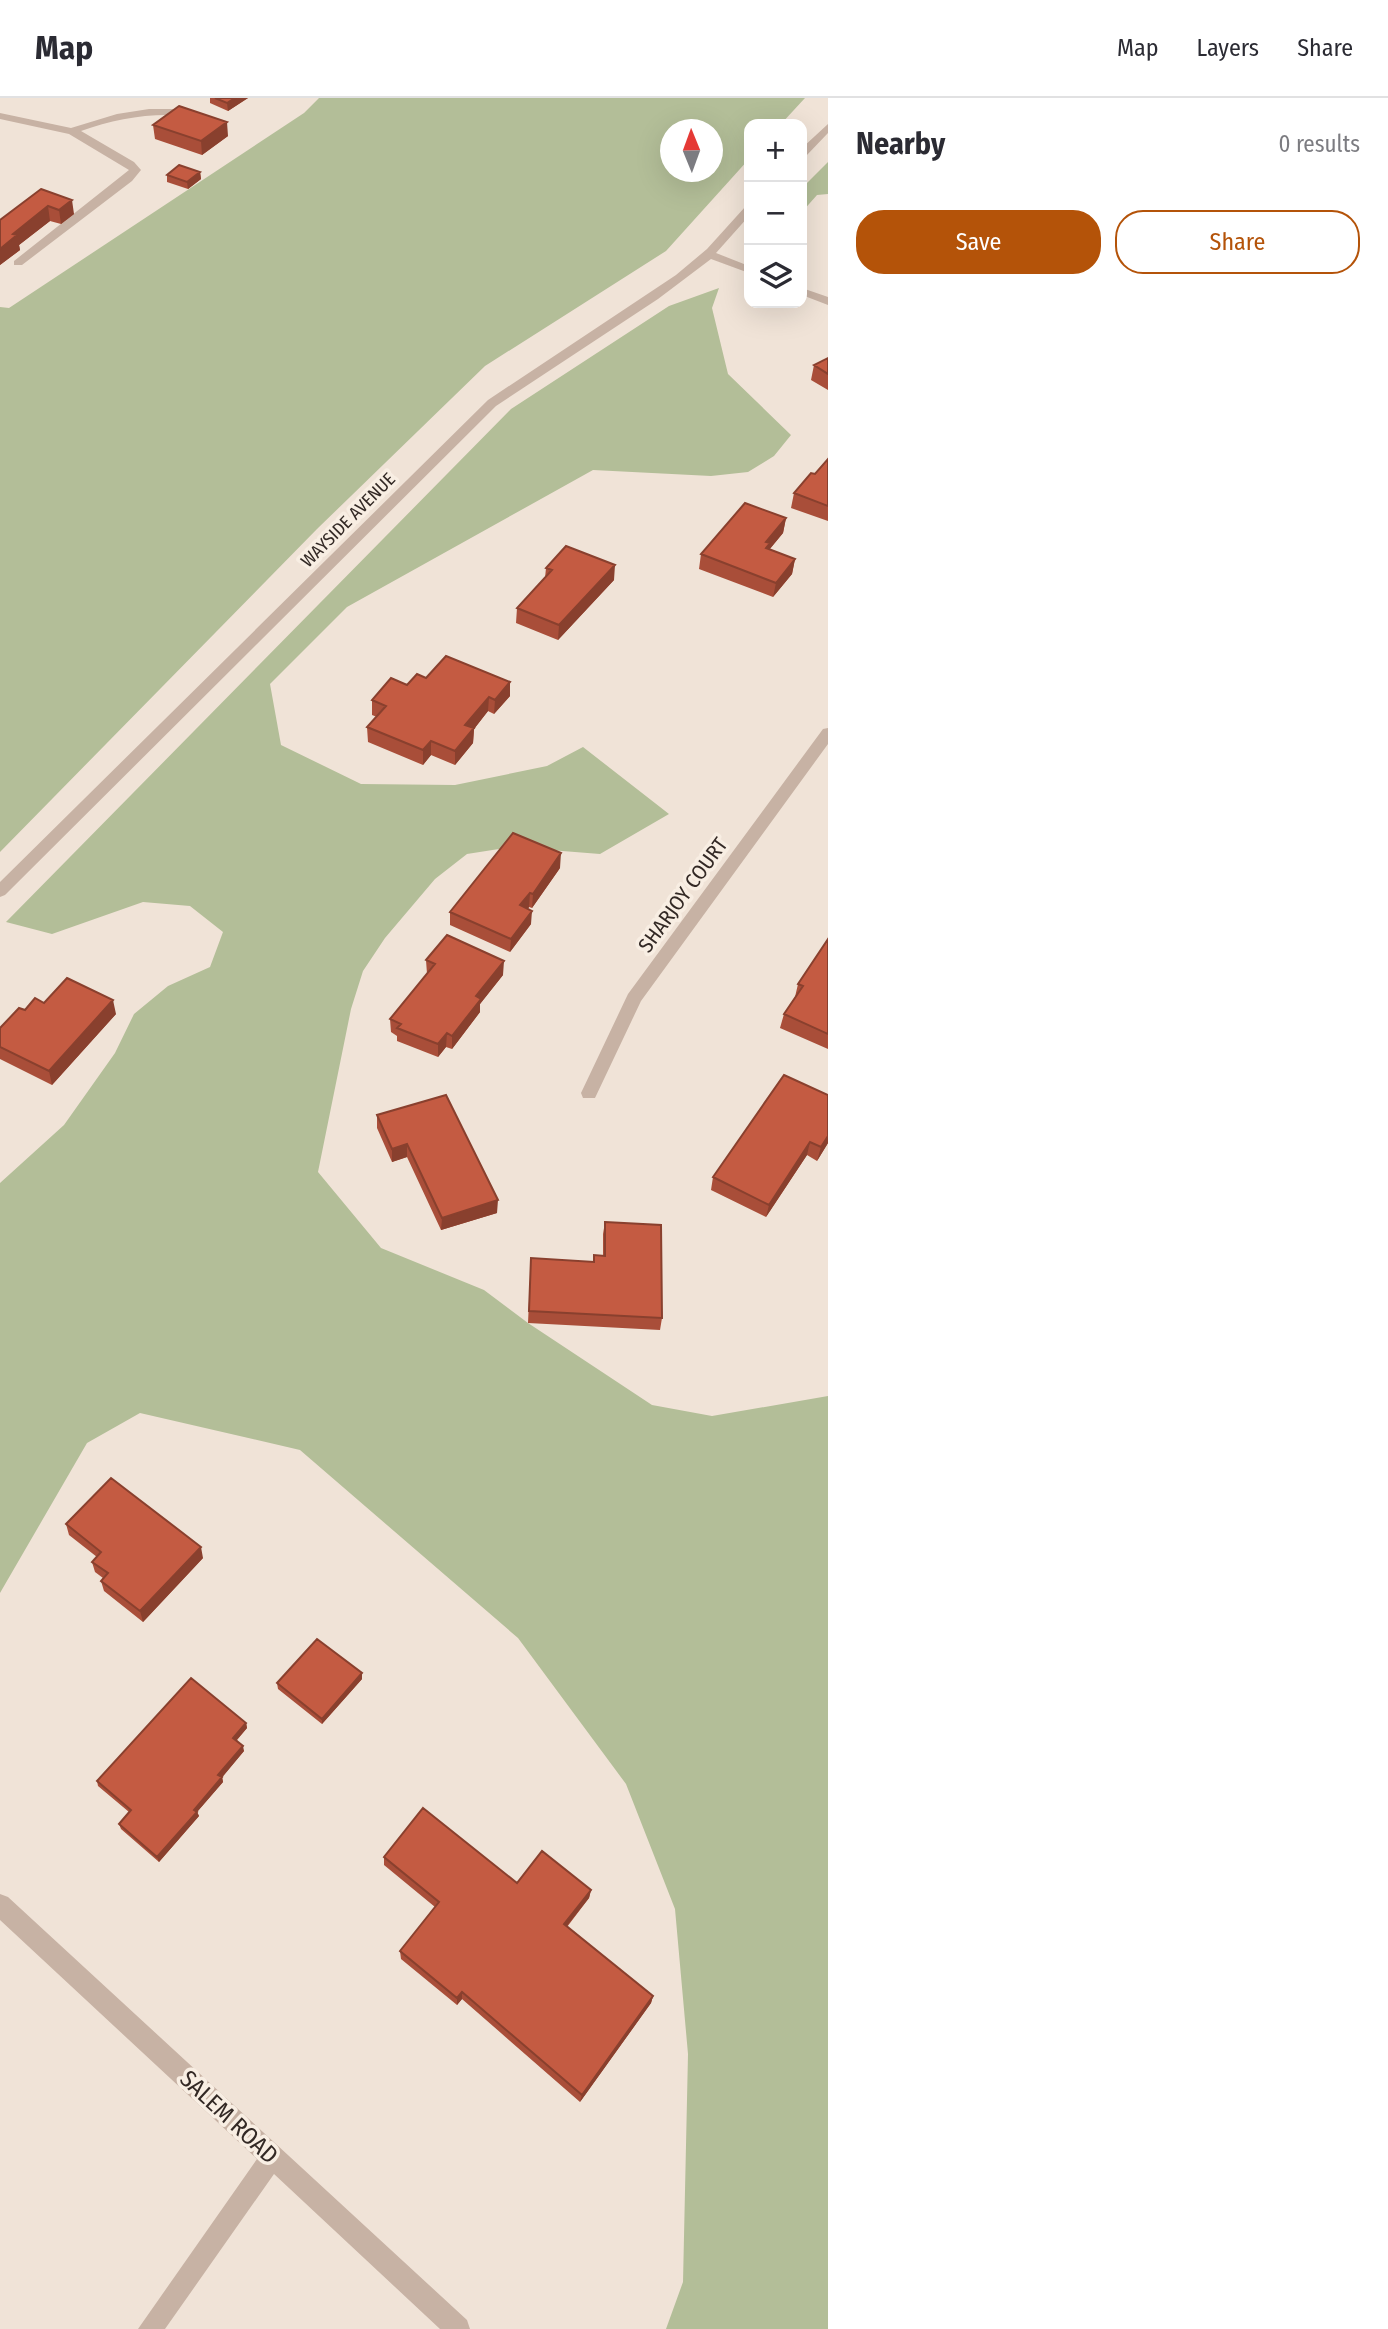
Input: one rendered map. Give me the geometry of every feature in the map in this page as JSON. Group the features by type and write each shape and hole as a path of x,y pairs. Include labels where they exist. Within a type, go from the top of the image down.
{"street":[{"path":"72,131 103,121 158,111 178,111 206,117"},
{"path":"0,116 72,131 130,164 135,170 128,179 18,263"},
{"path":"807,149 828,127"},
{"name":"WAYSIDE AVENUE","path":"0,891 492,403 527,376 613,325 708,254 744,214"},
{"path":"708,254 744,268"},
{"path":"807,293 828,302"},
{"name":"SHARJOY COURT","path":"589,1093 635,998 828,733"},
{"name":"SALEM ROAD","path":"0,1905 458,2329"},
{"path":"150,2329 272,2157"}],"green space":[{"path":"319,98 805,98 786,119 744,119 744,165 666,251 485,366 317,529 0,852 0,307 9,308 304,113"},
{"path":"828,162 828,194 817,195 807,206 807,183"},
{"path":"719,288 712,308 728,374 791,435 774,456 748,472 711,476 593,470 347,607 270,684 281,745 361,784 455,785 547,766 583,747 669,814 600,854 512,847 467,854 435,879 385,938 363,971 351,1009 318,1172 381,1248 484,1290 528,1323 652,1405 712,1416 828,1396 828,2329 666,2329 683,2282 688,2054 675,1909 626,1784 518,1638 300,1450 140,1413 87,1443 0,1593 0,1183 64,1125 115,1053 134,1014 168,986 210,967 223,932 190,906 143,902 52,934 6,922 511,409 669,306"}],"building":[{"path":"215,98 235,98 227,103"},
{"path":"179,106 227,122 201,141 153,125"},
{"path":"179,165 200,172 187,182 167,175"},
{"path":"41,189 72,200 59,210 48,206 13,234 17,235 0,249 0,220"},
{"path":"828,358 828,374 814,365"},
{"path":"828,459 828,506 794,493 811,473 815,474"},
{"path":"745,503 786,518 766,542 770,543 766,548 795,559 776,583 701,554"},
{"path":"566,546 615,565 559,625 517,608 552,570 546,568"},
{"path":"446,656 510,682 495,700 489,697 465,725 474,728 455,751 431,741 423,750 367,727 386,706 372,700 391,678 407,685 417,674 426,678"},
{"path":"513,833 561,853 533,894 530,893 520,905 532,911 511,939 450,912"},
{"path":"447,935 504,961 476,996 481,999 452,1036 447,1033 438,1044 397,1028 401,1024 390,1019 435,964 426,960"},
{"path":"828,939 828,1034 784,1014 803,986 798,984"},
{"path":"67,978 113,1000 49,1071 0,1047 0,1028 19,1008 25,1010 35,998 44,1003"},
{"path":"784,1075 828,1095 828,1136 821,1147 810,1142 769,1205 713,1177"},
{"path":"446,1095 498,1200 442,1218 407,1144 392,1149 377,1115"},
{"path":"605,1222 661,1225 662,1318 529,1311 531,1258 594,1262 594,1255 605,1256"},
{"path":"111,1478 201,1547 140,1611 101,1581 108,1573 92,1562 101,1552 66,1524"},
{"path":"317,1639 362,1673 322,1719 277,1683"},
{"path":"191,1678 246,1723 233,1738 243,1746 218,1775 222,1777 194,1810 197,1812 157,1857 119,1824 131,1810 97,1781"},
{"path":"423,1808 517,1883 542,1851 591,1890 564,1924 653,1996 582,2095 462,1992 457,1998 400,1951 439,1902 384,1857"}]}
